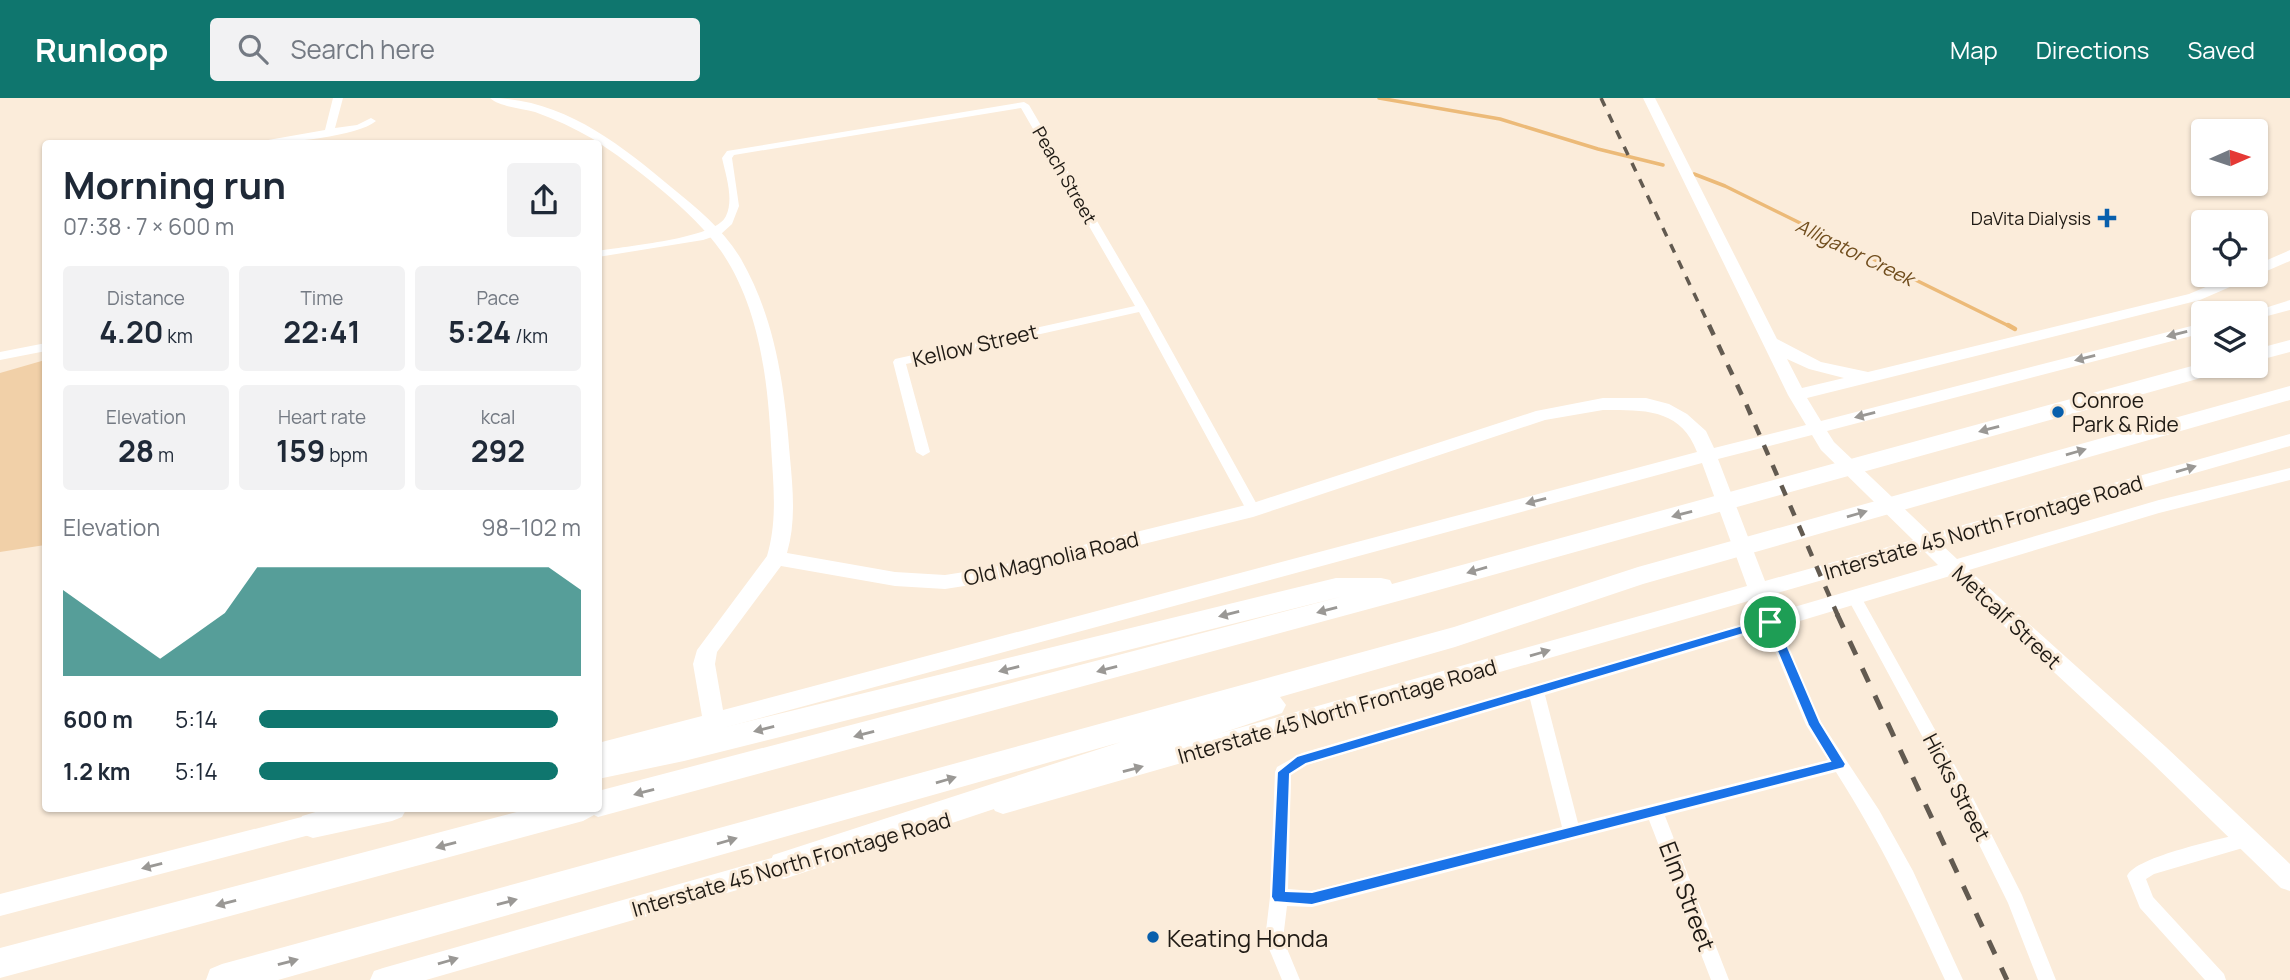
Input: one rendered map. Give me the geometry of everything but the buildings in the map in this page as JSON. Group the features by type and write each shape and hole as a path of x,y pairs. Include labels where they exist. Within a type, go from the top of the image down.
{"highway":[{"path":"2268,352 2290,346"},
{"path":"602,803 1417,587 2191,373"},
{"path":"784,865 1264,707 1455,637 1638,576 2290,393"},
{"path":"602,766 684,749 1336,587 1417,587"},
{"path":"222,980 1455,637"},
{"path":"313,824 372,812"},
{"path":"0,963 568,812"}],"main road":[{"path":"496,98 544,110 602,140"},
{"name":"Metcalf Street","path":"1649,98 1797,395 1827,446 1954,568 2290,880"},
{"path":"602,140 636,163 716,233 733,259 754,302 770,361 779,416 783,539 776,558 707,650 704,664 714,722"},
{"path":"2268,265 2290,255"},
{"path":"1797,395 2194,297 2218,287"},
{"path":"2268,311 2290,306"},
{"path":"602,753 1602,483 2191,331"},
{"path":"1769,340 1797,360 1818,369 1870,377"},
{"name":"Old Magnolia Road","path":"776,558 895,579 945,582 990,575 1253,510 1542,415 1603,404 1646,404 1663,408 1681,418 1700,435 1770,622"},
{"name":"Interstate 45 North Frontage Road","path":"383,980 410,976 784,865 850,849 2290,440"},
{"path":"1770,622 1855,599 2189,496 2290,474"},
{"path":"0,905 361,812"}],"street":[{"path":"329,131 338,98"},
{"name":"Peach Street","path":"716,233 727,225 736,202 727,158 730,153 1024,105 1142,308 1253,510"},
{"path":"275,140 359,127 371,121"},
{"path":"602,253 716,233"},
{"name":"Kellow Street","path":"923,452 899,362 1142,308"},
{"path":"0,356 42,348"},
{"name":"Hicks Street","path":"1855,599 2016,901 2047,980"},
{"path":"1291,980 1274,939 1279,897 1283,772 1302,760 1770,622 1814,725 1873,815 1907,877 1954,980"},
{"path":"1536,692 1572,831"},
{"path":"1279,897 1312,899 1839,764"},
{"name":"Elm Street","path":"1655,813 1720,980"},
{"path":"2217,980 2146,902 2136,876 2148,867 2247,840"}],"shaded area":[{"path":"42,361 42,545 0,552 0,373"}],"waterway":[{"name":"Alligator Creek","path":"1379,98 1500,119 1598,149 1663,165"},
{"name":"Alligator Creek","path":"1694,174 1725,186 2011,327"},
{"name":"Alligator Creek","path":"2008,325 2015,329"}],"railway":[{"path":"1601,98 1710,327"},
{"path":"1709,325 1838,616"},
{"path":"1837,614 2007,980"}],"place":[{"name":"DaVita Dialysis","path":"2107,218"},
{"name":"Conroe Park & Ride","path":"2058,412"},
{"name":"Keating Honda","path":"1153,937"}],"route":[{"path":"1770,622 1814,725 1839,764 1312,899 1279,897 1283,772 1302,760 1770,622"}]}
